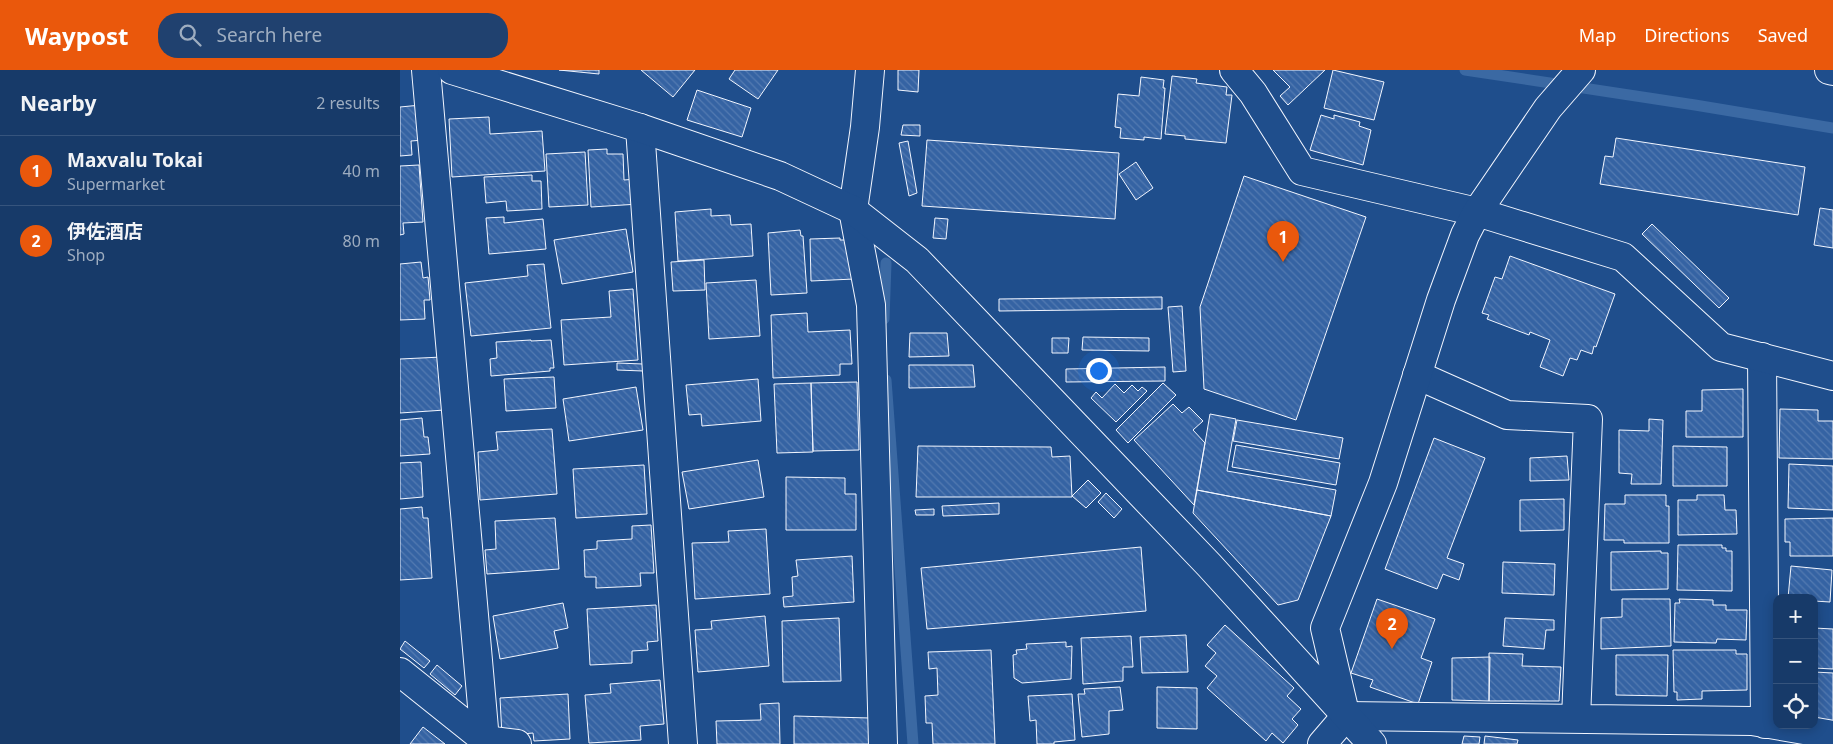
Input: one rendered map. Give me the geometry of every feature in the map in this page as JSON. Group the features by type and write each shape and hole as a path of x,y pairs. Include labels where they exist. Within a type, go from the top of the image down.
{"street":[{"path":"426,70 483,742"},
{"path":"452,70 640,128 780,176 853,210 917,260 1209,565 1372,744"},
{"path":"870,70 866,127 853,210 871,305 883,744"},
{"path":"1234,70 1254,93 1302,171 1477,212 1623,257 1721,347 1833,376"},
{"path":"1829,70 1833,71"},
{"path":"1350,744 1346,716 1324,628 1383,483 1441,300 1465,235 1477,212 1548,108 1580,72"},
{"path":"640,128 683,744"},
{"path":"1762,357 1765,724"},
{"path":"1417,375 1507,415 1588,418 1576,719"},
{"path":"400,672 483,742 517,744"},
{"path":"1346,716 1752,721 1833,735"},
{"path":"1322,744 1346,716"}],"building":[{"path":"559,70 599,70 599,74"},
{"path":"641,70 695,70 673,97"},
{"path":"735,70 778,70 758,99 729,79"},
{"path":"898,70 919,70 918,92 898,90"},
{"path":"1273,70 1325,70 1288,105 1280,96 1290,87"},
{"path":"1333,70 1384,82 1374,120 1324,108"},
{"path":"1172,76 1197,79 1196,83 1227,87 1226,95 1232,95 1226,143 1185,139 1185,136 1165,134"},
{"path":"1141,77 1164,80 1161,139 1144,137 1144,140 1120,138 1121,128 1115,127 1118,94 1139,96"},
{"path":"697,90 751,108 742,137 687,120"},
{"path":"421,105 424,140 411,141 412,155 400,156 400,107"},
{"path":"1321,115 1334,119 1334,115 1360,122 1359,126 1371,130 1363,165 1310,150"},
{"path":"489,117 490,134 542,131 545,171 452,177 449,119"},
{"path":"903,125 920,125 920,136 901,135"},
{"path":"1616,138 1805,167 1798,215 1600,184 1605,156 1613,157"},
{"path":"927,140 1119,153 1115,219 922,206"},
{"path":"908,141 917,193 909,196 899,143"},
{"path":"607,149 607,154 623,154 624,180 637,179 639,204 591,207 588,150"},
{"path":"585,152 588,205 549,207 546,154"},
{"path":"1136,162 1153,188 1136,200 1119,174"},
{"path":"419,165 423,222 403,223 404,234 400,235 400,166"},
{"path":"532,175 532,181 541,181 542,209 507,211 506,201 486,203 484,177"},
{"path":"1244,176 1366,217 1296,420 1204,389 1200,307"},
{"path":"1820,208 1833,210 1833,248 1814,245"},
{"path":"711,209 711,216 730,215 731,225 751,224 753,256 678,261 675,212"},
{"path":"504,217 504,223 543,219 546,249 489,254 486,218"},
{"path":"935,218 948,219 946,239 933,238"},
{"path":"1652,224 1729,298 1719,308 1642,234"},
{"path":"626,229 633,272 562,284 554,240"},
{"path":"800,230 801,236 803,236 807,293 771,295 768,233"},
{"path":"840,238 840,240 853,240 854,279 811,281 810,239"},
{"path":"1510,256 1615,294 1592,354 1581,350 1577,360 1570,358 1563,376 1540,367 1550,340 1530,332 1529,335 1487,319 1489,315 1482,313 1495,277 1502,279"},
{"path":"704,260 705,290 673,291 671,262"},
{"path":"421,262 423,278 428,277 430,300 424,300 425,319 400,320 400,264"},
{"path":"544,264 551,328 471,336 465,283 528,276 527,265"},
{"path":"756,280 760,336 709,339 706,283"},
{"path":"633,289 638,360 564,365 561,320 611,317 609,291"},
{"path":"1162,297 1162,309 999,311 999,299"},
{"path":"1182,306 1186,371 1173,372 1168,307"},
{"path":"807,313 808,332 850,330 852,364 840,364 840,375 773,378 771,315"},
{"path":"910,333 947,333 949,356 909,357"},
{"path":"1083,337 1149,338 1149,351 1082,350"},
{"path":"1052,338 1069,338 1068,353 1052,353"},
{"path":"551,340 554,368 550,368 550,371 491,376 490,359 497,358 496,342"},
{"path":"442,357 445,410 400,413 400,359"},
{"path":"617,363 643,364 643,371 617,370"},
{"path":"909,365 973,365 975,387 909,388"},
{"path":"1165,367 1165,381 1066,382 1066,369"},
{"path":"554,377 556,408 506,411 504,379"},
{"path":"758,379 761,421 702,426 701,414 689,415 686,385"},
{"path":"857,382 859,450 813,451 811,383"},
{"path":"811,383 813,452 777,453 774,384"},
{"path":"1163,383 1176,395 1128,443 1116,430"},
{"path":"1115,384 1124,393 1132,385 1138,391 1142,387 1147,391 1116,422 1091,398 1096,392 1102,398"},
{"path":"636,387 643,430 569,441 563,399"},
{"path":"1743,389 1743,437 1686,437 1686,411 1702,411 1702,390"},
{"path":"1173,404 1182,413 1189,407 1203,421 1193,430 1205,443 1194,505 1134,440"},
{"path":"1780,409 1818,410 1818,421 1833,421 1833,459 1779,458"},
{"path":"1210,414 1236,419 1227,471 1336,490 1331,516 1197,490"},
{"path":"422,418 424,437 428,437 430,454 400,456 400,420"},
{"path":"1649,419 1663,420 1661,484 1631,484 1632,474 1619,473 1619,430 1649,431"},
{"path":"1237,420 1343,438 1339,459 1233,441"},
{"path":"552,429 557,494 480,500 478,452 498,450 496,432"},
{"path":"1434,438 1485,458 1447,558 1464,564 1459,580 1443,574 1437,589 1385,569"},
{"path":"1236,445 1340,463 1336,485 1232,467"},
{"path":"918,446 1051,447 1052,457 1070,456 1072,497 916,497"},
{"path":"1673,446 1727,447 1727,486 1673,486"},
{"path":"1567,456 1569,480 1530,481 1530,458"},
{"path":"758,460 764,497 689,509 682,472"},
{"path":"421,462 423,497 400,499 400,463"},
{"path":"1789,464 1833,466 1833,510 1788,508"},
{"path":"644,465 647,514 576,518 573,469"},
{"path":"786,477 845,478 845,494 856,494 856,530 786,530"},
{"path":"1088,480 1101,493 1086,508 1072,496"},
{"path":"1197,490 1331,516 1298,600 1278,605 1193,513"},
{"path":"1106,493 1122,509 1114,518 1098,502"},
{"path":"1625,495 1666,495 1666,506 1669,506 1669,543 1624,543 1624,540 1604,540 1605,504 1625,504"},
{"path":"1697,495 1724,495 1725,510 1736,510 1737,534 1678,535 1678,500 1697,500"},
{"path":"1564,499 1564,530 1520,531 1520,500"},
{"path":"999,503 999,514 943,516 942,506"},
{"path":"422,507 423,518 428,518 432,578 400,580 400,509"},
{"path":"934,509 934,515 916,515 915,510"},
{"path":"555,518 559,569 487,574 485,550 496,549 495,521"},
{"path":"1833,518 1833,556 1790,556 1790,542 1785,542 1785,519"},
{"path":"651,525 654,573 640,573 641,586 596,588 596,577 585,577 584,550 597,549 597,541 632,539 632,526"},
{"path":"766,529 770,594 695,599 692,543 729,542 728,531"},
{"path":"1678,545 1722,545 1722,548 1726,548 1726,551 1732,551 1732,591 1677,590"},
{"path":"1141,547 1146,611 927,629 921,568"},
{"path":"1661,551 1661,553 1668,553 1668,589 1611,590 1611,552"},
{"path":"852,556 854,602 784,607 783,597 793,596 792,577 798,576 796,560"},
{"path":"1503,562 1555,564 1554,595 1502,593"},
{"path":"1791,566 1832,570 1830,602 1818,601 1818,594 1788,594"},
{"path":"1377,599 1435,619 1421,658 1432,662 1418,704 1370,687 1373,680 1351,673"},
{"path":"1622,599 1670,599 1671,646 1601,649 1601,618 1622,617"},
{"path":"1679,599 1713,600 1713,605 1726,605 1726,610 1747,610 1746,640 1717,639 1716,643 1674,642 1675,603 1680,603"},
{"path":"563,603 568,628 554,631 558,648 500,659 493,616"},
{"path":"656,605 658,641 647,642 648,650 632,651 632,663 590,665 587,609"},
{"path":"765,616 769,666 698,672 695,630 712,629 711,621"},
{"path":"839,618 841,681 783,682 782,621"},
{"path":"1505,618 1554,620 1554,630 1546,630 1544,649 1503,646"},
{"path":"1225,625 1294,688 1287,696 1301,709 1292,719 1298,725 1283,743 1272,733 1266,741 1207,688 1217,676 1205,666 1216,653 1207,645"},
{"path":"1818,628 1833,629 1833,669 1818,668"},
{"path":"1186,635 1188,672 1142,673 1140,637"},
{"path":"1131,636 1133,667 1123,667 1123,681 1083,684 1081,638"},
{"path":"405,641 430,661 424,668 400,649"},
{"path":"1066,642 1066,647 1072,646 1071,679 1022,683 1014,678 1013,655 1017,654 1016,650 1027,649 1026,644"},
{"path":"991,650 995,744 933,744 932,723 926,723 925,696 938,695 937,668 929,669 928,652"},
{"path":"1673,650 1736,650 1736,654 1747,654 1747,690 1702,691 1702,699 1677,700 1677,692 1674,692"},
{"path":"1489,653 1523,654 1522,666 1561,667 1559,701 1489,701"},
{"path":"1616,655 1668,655 1667,696 1616,695"},
{"path":"1490,657 1489,701 1452,700 1452,658"},
{"path":"437,665 462,686 455,695 430,674"},
{"path":"1818,672 1833,673 1833,722 1818,721"},
{"path":"660,680 664,724 640,726 641,740 589,743 585,695 611,693 610,684"},
{"path":"1120,687 1123,710 1109,711 1109,734 1082,737 1078,694 1085,694 1084,689"},
{"path":"1157,687 1197,688 1197,729 1157,728"},
{"path":"568,694 570,739 534,741 533,733 502,736 500,698"},
{"path":"1072,694 1075,740 1054,742 1054,744 1037,744 1036,720 1030,721 1028,696"},
{"path":"779,703 780,744 717,744 716,721 761,720 760,704"},
{"path":"794,716 870,718 870,744 794,744"},
{"path":"423,727 445,744 410,744"},
{"path":"1464,736 1480,737 1479,744 1462,744"},
{"path":"1485,736 1518,740 1517,744 1484,744"}],"waterway":[{"path":"1465,70 1833,128"},
{"path":"884,319 886,263"},
{"path":"886,380 913,744"}],"place":[{"name":"Maxvalu Tokai","path":"1283,262"},
{"name":"伊佐酒店","path":"1392,649"}]}
